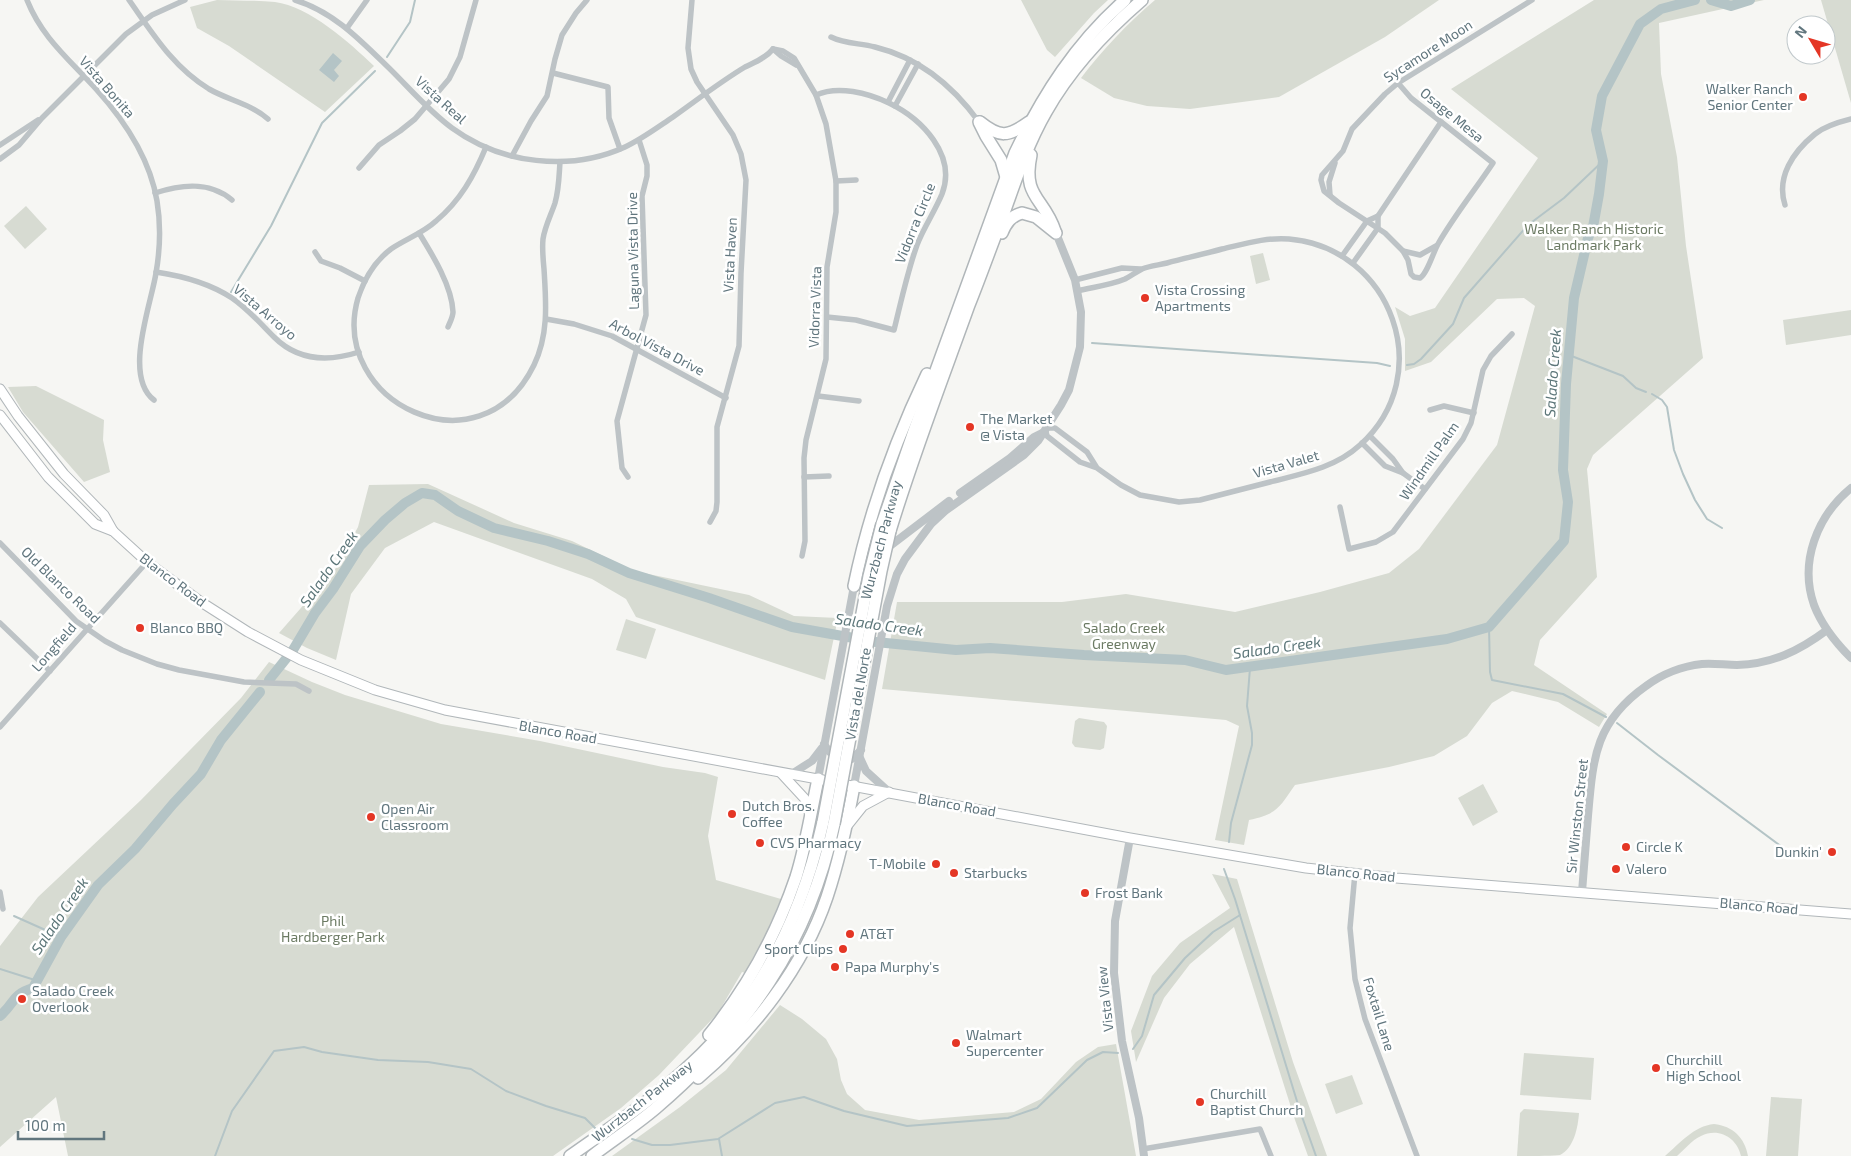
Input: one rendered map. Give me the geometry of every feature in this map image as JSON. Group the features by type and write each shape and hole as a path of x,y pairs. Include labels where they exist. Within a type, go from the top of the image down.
{"highway":[{"name":"Wurzbach Parkway","path":"570,1156 662,1089 692,1064 725,1028 751,995 780,949 829,823 881,571 886,528 902,464 957,311 1006,177 1033,126 1046,112 1068,70 1102,22 1125,0"},
{"name":"Wurzbach Parkway","path":"1068,70 1142,0"},
{"path":"979,122 1000,134 1008,134 1033,126 1028,179 1033,194 1052,221 1056,233"},
{"path":"979,122 1001,160 1006,177"},
{"name":"Wurzbach Parkway","path":"886,528 1016,179 1033,126"},
{"path":"956,343 971,314 1009,221 1018,214 1029,214 1056,233"},
{"path":"854,586 867,529 888,468 923,383 957,311"},
{"path":"662,1089 716,1027 749,978 769,943 796,876 818,779"},
{"path":"656,1108 691,1084 718,1060 755,1021 800,957 826,899 847,822 854,786"},
{"path":"811,815 821,806 831,803 841,808 847,822"},
{"name":"Wurzbach Parkway","path":"592,1156 656,1108 720,1046 755,1006 788,953 814,895 827,857 829,823"}],"main road":[{"name":"Blanco Road","path":"0,389 18,416 64,474 104,515 113,532"},
{"name":"Blanco Road","path":"0,415 31,457 95,524 113,532 147,562 201,602 265,641 301,660 343,678 401,698 445,710 1130,838 1291,866 1355,873 1851,914"},
{"path":"786,774 806,799 811,815"},
{"path":"847,822 863,806 889,792"}],"street":[{"name":"Vista Bonita","path":"27,0 44,32 121,119 143,156 152,180 160,236 156,272 144,321 140,348 144,388 154,400"},
{"path":"129,0 156,40 190,76 224,97 258,110 268,119"},
{"path":"0,159 19,145 42,118 126,34 144,20 185,0"},
{"name":"Vista Real","path":"295,0 317,9 347,28 427,106 464,137 512,156 539,161 560,162 593,158 639,140 745,68 768,55 773,49"},
{"path":"347,28 367,0"},
{"path":"359,168 379,145 408,125 442,89 455,68 462,51 476,0"},
{"path":"512,156 531,120 544,101 562,35 587,0"},
{"name":"Vista Haven","path":"692,0 688,55 694,76 733,135 741,154 746,180 739,346 717,433 716,511 710,522"},
{"name":"Sycamore Moon","path":"1367,221 1330,195 1329,182 1335,161 1346,146 1352,129 1398,83 1532,0"},
{"path":"831,37 843,42 876,47 918,64 934,74 955,92 979,122"},
{"name":"Vidorra Vista","path":"773,49 796,65 816,95 826,124 836,181 836,212 827,267 826,360 806,440 804,476 805,541 802,556"},
{"path":"888,102 910,60"},
{"path":"895,106 918,64"},
{"path":"553,73 608,87 609,118 620,149"},
{"path":"898,82 906,86"},
{"name":"Osage Mesa","path":"1398,83 1411,98 1493,163 1438,245"},
{"name":"Vidorra Circle","path":"816,95 830,91 855,92 895,106 916,121 935,142 944,160 945,178 941,195 916,248 894,330 856,320 827,317"},
{"path":"0,145 42,118"},
{"path":"1785,205 1782,194 1784,171 1802,147 1815,134 1851,119"},
{"path":"1342,256 1367,221 1378,216 1441,122"},
{"name":"Laguna Vista Drive","path":"628,477 622,468 618,421 646,315 642,196 647,176 647,165 639,140"},
{"path":"486,147 473,177 460,197 437,221 384,255 365,281 358,298 355,318 359,352 371,377 386,394 399,403 418,414 435,420 468,420 484,415 499,406 521,386 533,366 541,347 546,319 543,247 546,228 557,193 560,162"},
{"path":"836,181 856,180"},
{"path":"155,193 178,187 201,186 222,191 232,200"},
{"path":"1353,263 1378,228 1378,216"},
{"path":"1367,221 1378,228 1403,251 1408,260 1411,274 1414,277 1420,278 1426,273 1428,264 1438,245"},
{"path":"420,233 433,255 448,292 453,312 448,327"},
{"name":"Vista del Norte","path":"854,786 887,606 897,574 905,559 931,524 945,511 1024,455 1038,441 1062,405 1068,390 1077,362 1081,332 1081,312 1075,280 1056,233"},
{"name":"Vista Valet","path":"1077,290 1124,279 1142,269 1254,242 1278,238 1291,239 1308,243 1342,256 1353,263 1372,282 1386,302 1397,330 1399,342 1399,366 1394,391 1385,414 1370,436 1335,462 1311,471 1200,500 1179,502 1140,495 1121,485 1096,468 1080,462 1047,436 1044,430 1054,428 1087,452 1096,468"},
{"path":"1354,240 1364,247"},
{"path":"1403,251 1420,255 1438,245"},
{"path":"315,252 321,261 365,281"},
{"name":"Vista Valet","path":"1075,280 1122,268 1142,269"},
{"name":"Vista Arroyo","path":"156,272 187,278 225,294 255,316 280,342 299,354 328,359 359,352"},
{"name":"Arbol Vista Drive","path":"546,319 592,328 612,336 726,398"},
{"name":"Windmill Palm","path":"1340,507 1349,549 1376,542 1393,532 1463,439 1474,413 1483,370 1512,334"},
{"path":"818,396 859,401"},
{"path":"1430,410 1444,406 1474,413"},
{"name":"Vista del Norte","path":"854,586 868,563 927,517 1010,458 1034,436 1044,430"},
{"path":"1370,436 1403,473 1425,489"},
{"path":"1362,443 1389,468 1403,473"},
{"path":"1378,459 1386,452"},
{"path":"804,476 829,476"},
{"path":"1851,488 1836,502 1823,519 1811,550 1809,572 1811,594 1818,612 1827,630 1851,658"},
{"name":"Old Blanco Road","path":"0,543 64,609 87,629 122,650 157,664 179,670 249,683 296,684 309,692"},
{"name":"Longfield","path":"0,727 147,562"},
{"name":"Wurzbach Parkway","path":"818,779 854,586"},
{"path":"0,623 50,671"},
{"name":"Sir Winston Street","path":"1582,892 1594,760 1604,732 1618,711 1638,691 1674,671 1700,664 1753,664 1776,659 1799,649 1827,630"},
{"path":"786,774 812,761 824,744 832,755 843,759 852,759 860,754 866,771 889,792"},
{"name":"Vista View","path":"1130,838 1115,921 1114,973 1122,1041 1139,1118 1144,1152"},
{"name":"Foxtail Lane","path":"1355,873 1350,928 1355,979 1365,1019 1417,1156"},
{"path":"0,892 3,909"},
{"path":"1144,1152 1260,1129 1271,1156"}],"green space":[{"path":"217,0 275,2 301,10 328,27 374,66 325,112 229,46 197,28 190,7"},
{"path":"1021,0 1108,0 1055,57 1047,50"},
{"path":"1155,0 1439,0 1385,37 1279,97 1190,109 1147,106 1114,98 1081,78 1116,37"},
{"path":"1594,0 1764,0 1659,23 1661,74 1677,157 1686,246 1703,358 1593,455 1587,469 1597,577 1540,640 1534,665 1607,714 1599,727 1558,702 1512,691 1492,703 1467,736 1434,756 1389,767 1295,785 1276,809 1266,815 1249,820 1244,845 1215,840 1239,726 1226,720 882,689 897,602 1062,602 1126,594 1235,612 1389,573 1419,549 1497,445 1535,306 1524,298 1497,299 1431,362 1405,371 1405,339 1395,307 1410,316 1435,308 1538,158 1451,89"},
{"path":"1821,0 1851,0 1851,103 1836,52 1836,15 1825,15"},
{"path":"26,206 47,229 25,249 4,226"},
{"path":"1263,253 1270,280 1256,284 1250,256"},
{"path":"1851,310 1851,335 1786,345 1783,320"},
{"path":"36,386 104,420 103,440 110,472 84,482 23,412 8,387"},
{"path":"428,484 514,523 572,541 634,571 749,595 794,616 838,618 825,680 636,617 626,599 592,579 434,522 385,548 351,594 336,660 307,648 279,633 336,568 358,527 369,485"},
{"path":"626,619 656,629 646,659 616,650"},
{"name":"Phil Hardberger Park","path":"269,662 345,695 441,724 540,741 718,777 708,836 716,880 781,899 765,936 745,973 742,972 718,1013 659,1075 621,1108 553,1156 68,1156 56,1097 0,1147 0,946 38,897 141,800 241,698"},
{"path":"1079,718 1104,722 1107,726 1104,748 1100,750 1075,747 1072,743 1075,721"},
{"path":"1483,784 1498,812 1473,826 1458,798"},
{"path":"1212,874 1237,879 1293,1062 1327,1156 1308,1156 1234,927 1190,964 1164,998 1136,1062 1131,1031 1152,976 1180,943 1230,908"},
{"path":"780,1005 802,1019 826,1039 837,1059 841,1080 847,1094 865,1110 919,1120 1014,1112 1041,1099 1076,1062 1098,1047 1116,1044 1136,1156 612,1156 680,1107 726,1070"},
{"path":"1524,1053 1594,1058 1591,1100 1520,1095"},
{"path":"1352,1075 1363,1104 1336,1114 1325,1084"},
{"path":"1771,1097 1802,1099 1798,1156 1766,1156"},
{"path":"1524,1109 1579,1113 1574,1137 1565,1152 1560,1155 1517,1156 1520,1113"},
{"path":"1714,1124 1727,1127 1737,1134 1744,1144 1748,1156 1741,1156 1736,1144 1731,1139 1714,1133 1698,1138 1677,1156 1665,1156 1700,1128"}],"shaded area":[{"path":"333,53 342,61 334,70 339,76 334,82 319,70"}],"waterway":[{"path":"387,57 410,22 415,0"},
{"name":"Salado Creek","path":"269,680 293,650 315,613 333,589 360,546 385,520 405,503 422,493 435,495 458,511 494,528 548,541 588,554 629,573 792,627 876,642 956,650 990,648 1185,660 1226,670 1447,639 1489,627 1564,541 1568,502 1563,470 1566,384 1574,298 1588,238 1593,227 1599,194 1603,161 1596,130 1602,96 1640,24 1661,9 1695,0"},
{"name":"Salado Creek","path":"1711,0 1731,6 1750,0"},
{"path":"231,292 271,226 322,123 375,71"},
{"path":"1407,365 1414,364 1421,359 1453,324 1464,298 1528,225 1564,198 1603,161"},
{"path":"1092,343 1377,363 1390,366"},
{"path":"1569,355 1623,376 1636,388 1646,392"},
{"path":"1652,394 1662,400 1667,407 1674,450 1695,500 1707,519 1722,528"},
{"path":"1489,627 1490,672 1492,680 1563,694 1606,717"},
{"path":"1229,842 1231,823 1252,745 1252,733 1247,706 1250,668"},
{"name":"Salado Creek","path":"0,1016 17,996 33,988 61,937 98,885 135,849 201,774 221,740 260,692"},
{"path":"1617,723 1786,850"},
{"path":"1224,869 1316,1156"},
{"path":"1133,1049 1142,1036 1154,995 1185,958 1213,932 1240,915"},
{"path":"14,916 61,937"},
{"path":"0,969 38,981"},
{"path":"215,1156 232,1111 274,1051 304,1047 322,1052 378,1060 428,1062 471,1069 506,1091 585,1118 595,1128"},
{"path":"632,1139 652,1145 670,1145 718,1139 775,1103 804,1097 844,1111 907,1126 1008,1118 1037,1108 1087,1060 1103,1052 1118,1053"},
{"path":"719,1139 722,1156"}],"place":[{"name":"Walker Ranch Senior Center","path":"1803,97"},
{"name":"Vista Crossing Apartments","path":"1145,298"},
{"name":"The Market @ Vista","path":"970,427"},
{"name":"Blanco BBQ","path":"140,628"},
{"name":"Dutch Bros. Coffee","path":"732,814"},
{"name":"Open Air Classroom","path":"371,817"},
{"name":"CVS Pharmacy","path":"760,843"},
{"name":"Circle K","path":"1626,847"},
{"name":"Dunkin'","path":"1832,852"},
{"name":"T-Mobile","path":"936,864"},
{"name":"Valero","path":"1616,869"},
{"name":"Starbucks","path":"954,873"},
{"name":"Frost Bank","path":"1085,893"},
{"name":"AT&T","path":"850,934"},
{"name":"Sport Clips","path":"843,949"},
{"name":"Papa Murphy's","path":"835,967"},
{"name":"Salado Creek Overlook","path":"22,999"},
{"name":"Walmart Supercenter","path":"956,1043"},
{"name":"Churchill High School","path":"1656,1068"},
{"name":"Churchill Baptist Church","path":"1200,1102"}],"park label":[{"name":"Walker Ranch Historic Landmark Park","path":"1594,237"},
{"name":"Salado Creek Greenway","path":"1124,636"}]}
